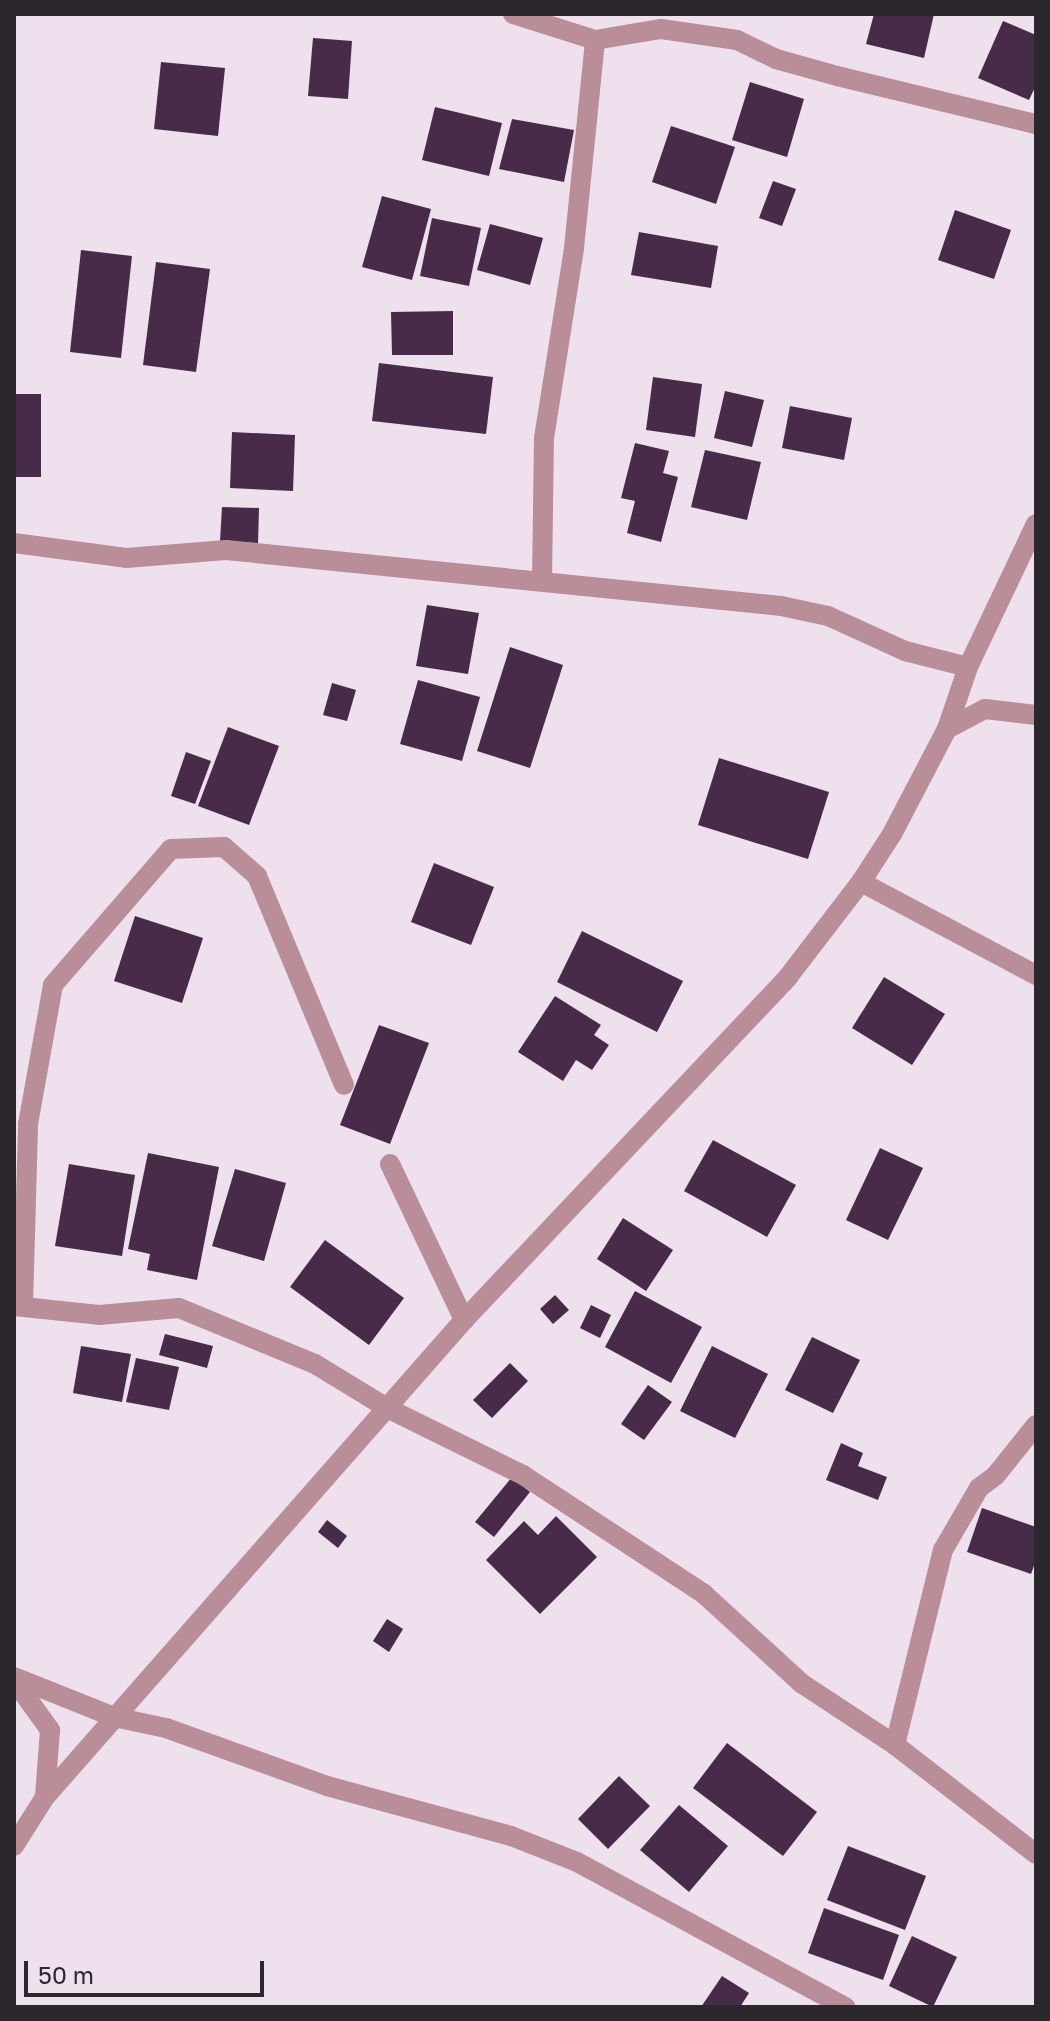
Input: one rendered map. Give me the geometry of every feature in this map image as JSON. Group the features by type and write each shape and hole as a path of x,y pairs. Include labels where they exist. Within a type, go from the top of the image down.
{"street":[{"path":"513,14 595,40 661,29 737,40 776,59 1036,124"},
{"path":"542,580 544,438 576,233 595,40"},
{"path":"14,1846 45,1797 464,1320 788,977 861,882 892,834 947,729 968,667 1036,524"},
{"path":"14,543 126,558 226,550 781,606 828,616 905,651 968,667"},
{"path":"947,729 985,709 1036,715"},
{"path":"344,1085 257,876 224,847 171,849 53,985 28,1124 18,1306 99,1315 179,1308 315,1364 387,1408 523,1475 704,1594 801,1683 895,1745 1036,1854"},
{"path":"861,882 1036,975"},
{"path":"390,1164 464,1320"},
{"path":"895,1745 943,1550 979,1488 996,1475 1036,1425"},
{"path":"14,1679 114,1717 166,1728 327,1786 511,1836 577,1862 845,2007"},
{"path":"14,1679 50,1730 45,1797"}],"building":[{"path":"874,14 934,14 924,58 866,44"},
{"path":"1003,21 1036,35 1036,85 1029,100 978,78"},
{"path":"313,38 352,41 348,99 308,96"},
{"path":"161,62 225,68 218,136 154,129"},
{"path":"750,82 804,99 787,157 732,140"},
{"path":"435,107 502,123 489,176 422,160"},
{"path":"512,119 574,130 564,182 499,169"},
{"path":"671,126 735,147 716,204 652,182"},
{"path":"773,181 796,189 782,226 759,218"},
{"path":"382,196 431,209 412,280 362,267"},
{"path":"955,210 1011,230 994,279 938,260"},
{"path":"432,218 481,228 469,286 420,276"},
{"path":"490,224 543,238 530,285 477,270"},
{"path":"639,232 718,246 711,288 631,275"},
{"path":"81,250 132,256 121,358 70,352"},
{"path":"156,262 210,269 196,372 143,365"},
{"path":"453,311 453,355 392,355 391,312"},
{"path":"379,363 493,377 486,434 372,421"},
{"path":"653,377 702,384 695,437 646,430"},
{"path":"725,391 764,400 752,447 714,438"},
{"path":"14,394 41,394 41,477 14,477"},
{"path":"790,406 852,418 844,460 782,448"},
{"path":"232,432 295,435 293,491 230,488"},
{"path":"635,443 669,451 663,473 678,477 661,542 627,533 635,501 621,498"},
{"path":"705,450 761,462 747,520 691,507"},
{"path":"222,507 259,508 258,543 220,541"},
{"path":"427,605 479,613 468,674 416,666"},
{"path":"510,647 563,665 530,768 477,751"},
{"path":"418,680 480,697 462,761 400,744"},
{"path":"332,683 356,690 347,721 323,715"},
{"path":"228,727 279,746 249,825 198,806"},
{"path":"186,752 211,761 195,804 171,796"},
{"path":"719,758 829,792 808,859 698,825"},
{"path":"434,863 494,887 471,945 411,922"},
{"path":"135,916 203,938 182,1003 114,981"},
{"path":"582,931 683,981 657,1032 557,982"},
{"path":"884,977 945,1014 912,1065 852,1028"},
{"path":"555,996 601,1025 594,1035 609,1045 592,1070 576,1060 563,1081 518,1052"},
{"path":"379,1025 429,1043 390,1144 340,1125"},
{"path":"713,1140 796,1185 767,1237 684,1191"},
{"path":"880,1148 923,1168 888,1240 846,1220"},
{"path":"148,1153 219,1167 197,1280 147,1270 150,1254 128,1249"},
{"path":"69,1164 135,1175 122,1256 55,1246"},
{"path":"235,1169 286,1183 264,1261 212,1246"},
{"path":"623,1218 673,1250 646,1291 597,1259"},
{"path":"325,1240 404,1298 369,1345 290,1287"},
{"path":"635,1291 702,1327 671,1383 605,1347"},
{"path":"555,1295 569,1310 553,1324 540,1309"},
{"path":"591,1305 611,1315 600,1338 580,1328"},
{"path":"165,1334 213,1346 207,1368 159,1355"},
{"path":"812,1337 860,1360 833,1413 785,1390"},
{"path":"81,1346 131,1354 122,1402 73,1393"},
{"path":"712,1346 768,1374 735,1438 680,1411"},
{"path":"136,1358 179,1367 169,1410 126,1402"},
{"path":"510,1363 528,1381 492,1418 473,1400"},
{"path":"648,1385 672,1402 644,1440 621,1424"},
{"path":"841,1443 863,1453 858,1466 887,1477 878,1500 826,1480"},
{"path":"512,1477 530,1492 494,1537 475,1522"},
{"path":"982,1508 1036,1527 1036,1560 1031,1574 967,1552"},
{"path":"556,1516 597,1557 540,1614 486,1560 524,1521 538,1535"},
{"path":"327,1520 347,1536 338,1548 318,1532"},
{"path":"387,1619 403,1629 389,1652 373,1641"},
{"path":"727,1743 817,1812 783,1856 693,1788"},
{"path":"619,1776 650,1806 608,1849 578,1819"},
{"path":"679,1805 728,1846 689,1892 640,1850"},
{"path":"848,1846 926,1876 905,1930 827,1900"},
{"path":"824,1908 899,1935 883,1980 808,1953"},
{"path":"912,1936 957,1957 933,2007 889,1986"},
{"path":"722,1976 749,1993 740,2007 701,2007"}]}
